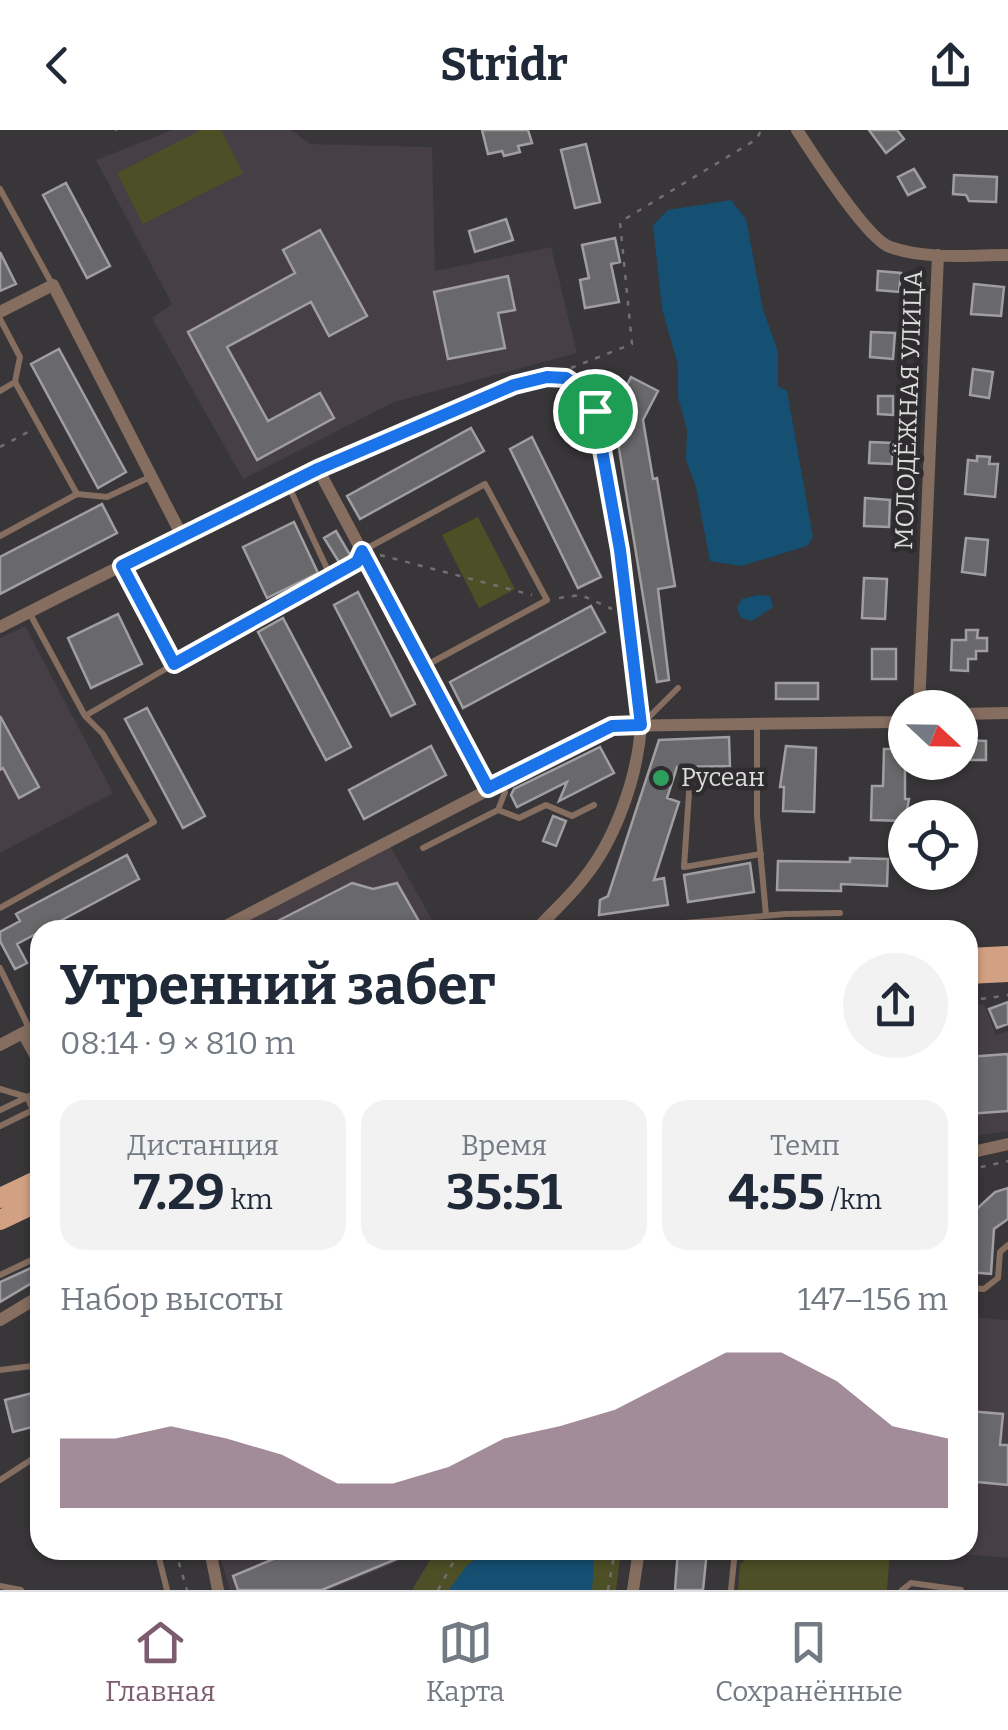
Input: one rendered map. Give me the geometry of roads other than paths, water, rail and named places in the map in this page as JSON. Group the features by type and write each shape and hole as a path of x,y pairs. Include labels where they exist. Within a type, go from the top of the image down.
{"main road":[{"path":"978,958 1008,956"},
{"path":"978,974 1008,972"},
{"path":"0,1198 30,1184"},
{"path":"0,1220 30,1206"}],"street":[{"name":"МОЛОДЁЖНАЯ УЛИЦА","path":"797,130 842,197 886,246 938,255 920,690"},
{"path":"938,255 1008,255"},
{"path":"0,315 53,286 182,534"},
{"path":"0,627 318,469 514,385 547,377 566,378 581,388 595,411 620,550 641,725 638,752 606,842 584,880 547,918"},
{"path":"318,469 424,666 494,784"},
{"path":"978,714 1008,713"},
{"path":"237,920 612,726 888,722"},
{"path":"0,1044 30,1029"},
{"path":"978,1151 1008,1144"},
{"path":"0,1320 30,1302"},
{"path":"212,1560 218,1590"},
{"path":"632,1590 638,1560"}],"lane":[{"path":"0,188 53,286"},
{"path":"0,315 20,356 16,382 77,494"},
{"path":"0,391 16,382"},
{"path":"0,536 77,494 107,497 152,476"},
{"path":"85,716 332,577 288,484"},
{"path":"362,551 484,484 547,600 424,666"},
{"path":"122,566 174,664"},
{"path":"0,908 154,822 103,734 85,716 29,612"},
{"path":"641,725 678,688"},
{"path":"757,724 760,854 766,916"},
{"path":"757,777 690,778 684,867 760,854"},
{"path":"423,848 498,810 505,792 494,784"},
{"path":"498,810 519,818 546,805 572,816 594,804"},
{"path":"720,920 840,913"},
{"path":"0,968 30,1026"},
{"path":"0,1089 27,1098 30,1104"},
{"path":"0,1110 30,1096"},
{"path":"0,1126 30,1111"},
{"path":"978,1289 984,1289 998,1278 1000,1252 1008,1246"},
{"path":"0,1275 30,1261"},
{"path":"0,1370 30,1366"},
{"path":"0,1480 30,1460"},
{"path":"160,1560 168,1590"},
{"path":"731,1590 734,1560"},
{"path":"902,1590 911,1583 961,1590"},
{"path":"0,1586 21,1590"}],"water":[{"path":"731,200 746,219 763,309 778,352 778,386 787,391 813,537 807,546 741,566 710,561 696,487 686,460 687,430 678,397 678,365 662,309 653,225 668,210"},
{"path":"770,596 773,607 752,621 741,618 737,608 742,599"},
{"path":"475,1560 594,1560 592,1590 449,1590"}],"place":[{"name":"Русеан","path":"661,778"}]}
